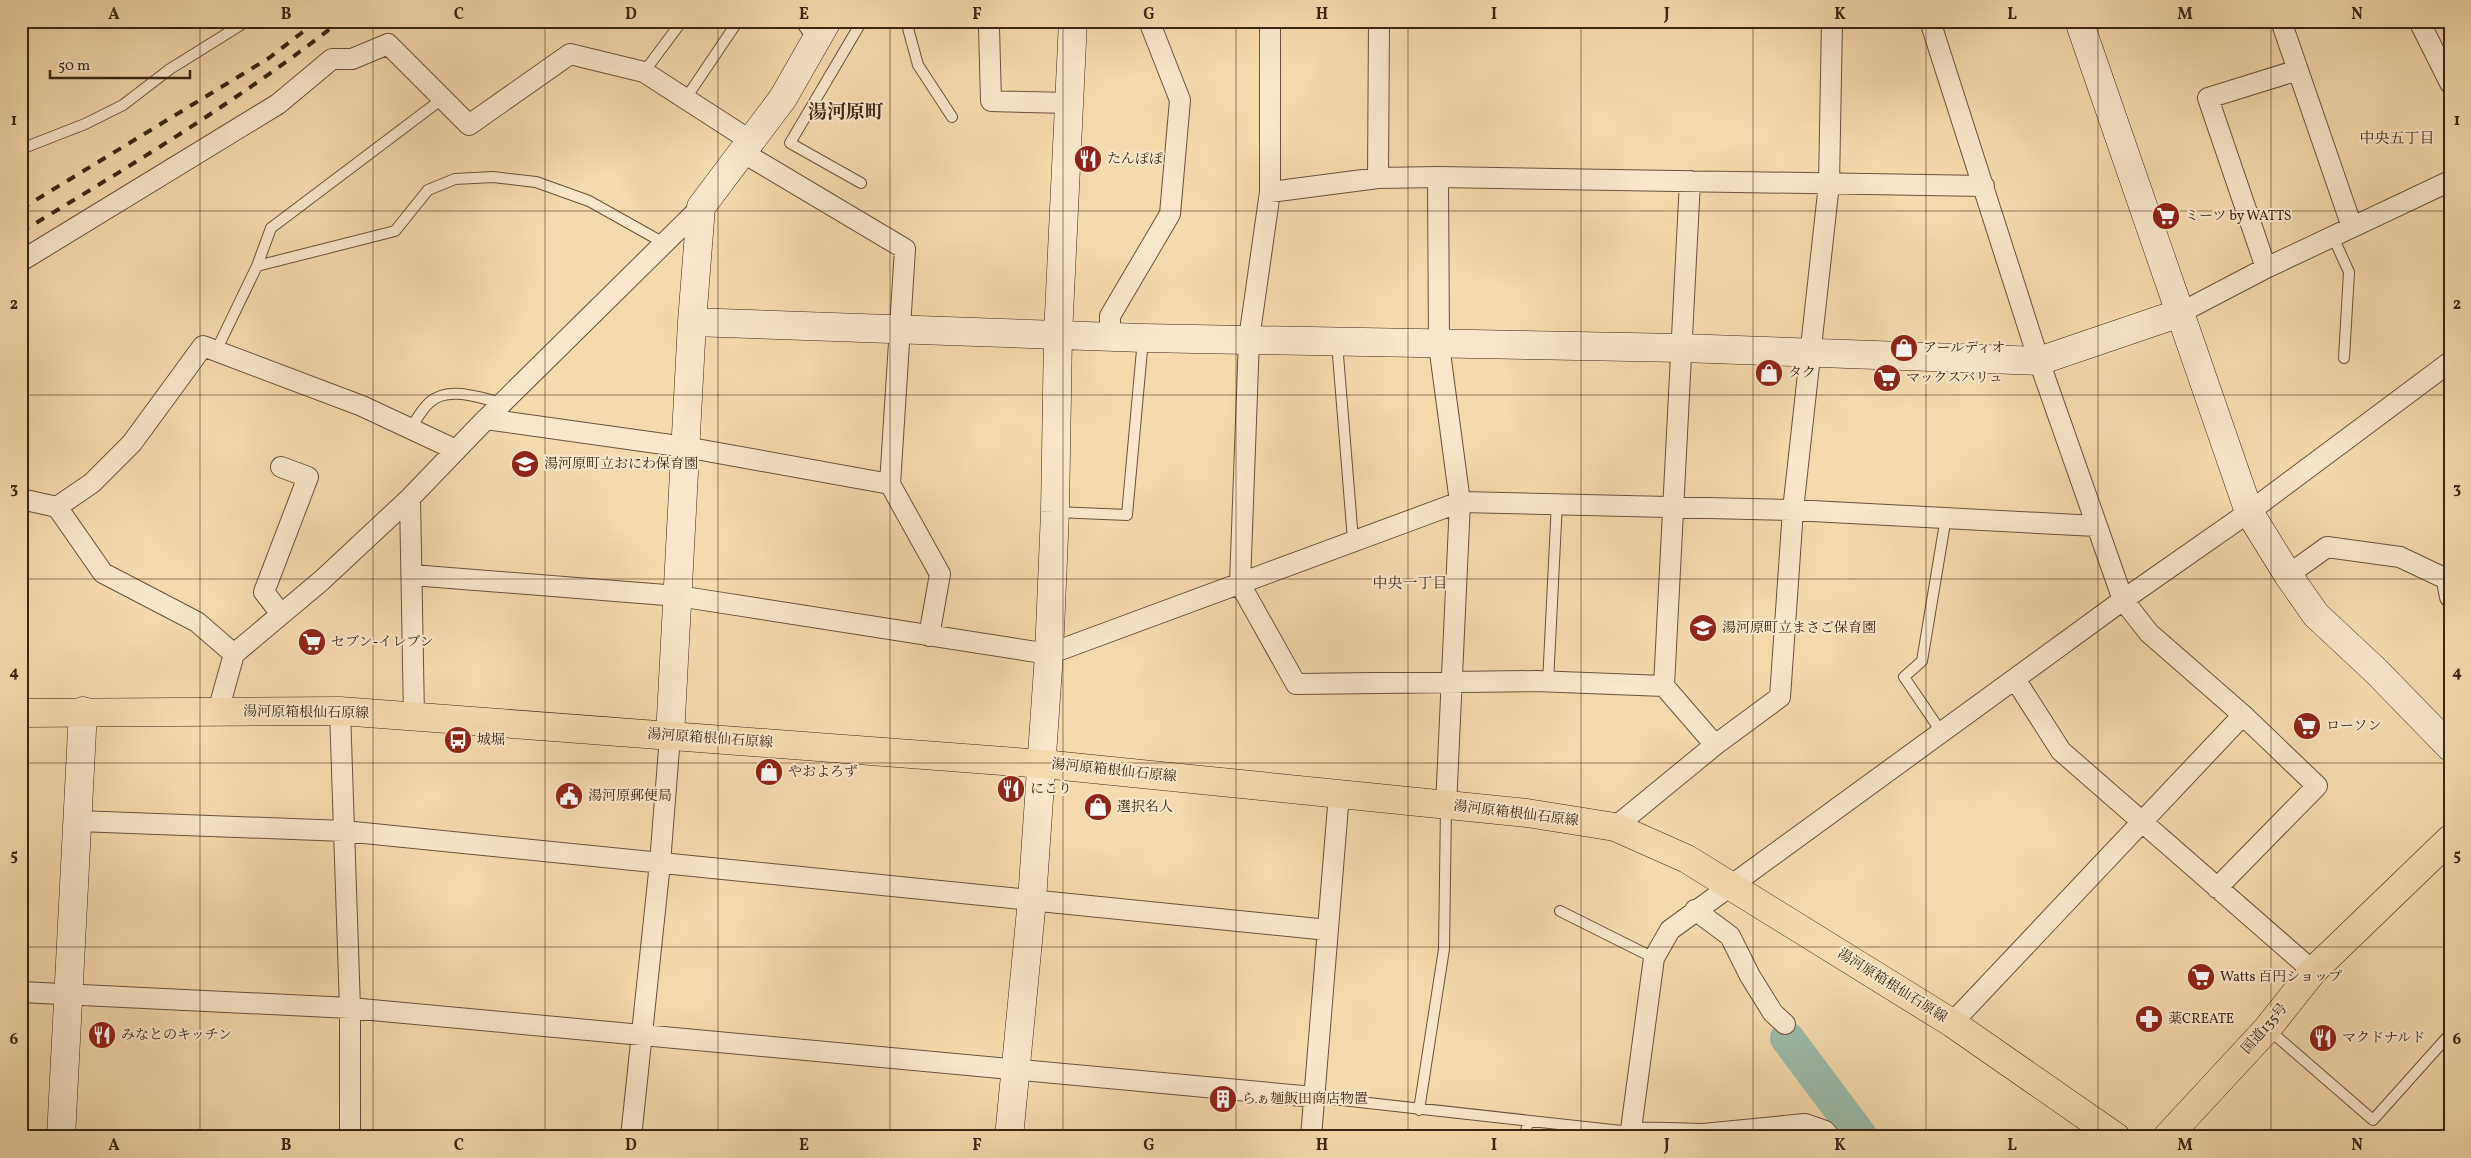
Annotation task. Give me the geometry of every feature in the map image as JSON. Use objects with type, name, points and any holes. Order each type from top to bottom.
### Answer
[{"type":"main road","name":"湯河原箱根仙石原線","points":[[21,713],[340,712],[414,717],[1043,764],[1527,813],[1615,827],[1687,859],[1952,1023],[2116,1137]]},
{"type":"main road","name":"国道135号","points":[[2167,1137],[2267,1028],[2313,971],[2450,840]]},
{"type":"street","points":[[987,21],[989,28],[991,101],[1068,102]]},
{"type":"street","points":[[1009,1137],[1043,764],[1056,512],[1058,335],[1073,21]]},
{"type":"street","points":[[1110,337],[1110,316],[1170,214],[1180,100],[1149,21]]},
{"type":"street","points":[[1270,21],[1270,192],[1249,339],[1240,584],[1296,684],[1548,683],[1664,686]]},
{"type":"street","points":[[1378,178],[1379,21]]},
{"type":"street","points":[[1615,827],[1715,745],[1780,696],[1792,510],[1812,353],[1829,184],[1832,21]]},
{"type":"street","points":[[1930,21],[2039,361],[2123,600],[2149,633],[2243,715],[2317,786],[2217,888]]},
{"type":"street","points":[[2079,21],[2249,512],[2288,575],[2316,615],[2376,671],[2450,747]]},
{"type":"street","points":[[2281,21],[2352,227]]},
{"type":"street","points":[[2419,21],[2450,83]]},
{"type":"street","points":[[218,711],[234,654],[321,581],[410,498],[502,403],[701,207],[783,98],[814,28]]},
{"type":"street","points":[[21,261],[278,104],[332,59],[352,59],[388,44],[469,125],[570,54],[644,72],[686,98],[747,146],[905,249],[890,484],[940,574],[929,636]]},
{"type":"street","points":[[2266,268],[2208,98],[2298,70]]},
{"type":"street","points":[[1270,192],[1378,178],[1438,176],[1984,186]]},
{"type":"street","points":[[1438,176],[1439,345],[1460,502],[1446,806]]},
{"type":"street","points":[[1690,181],[1664,686],[1715,745]]},
{"type":"street","points":[[692,322],[1143,338],[1249,339],[1439,345],[1682,348],[2039,361],[2180,313],[2266,268],[2450,181]]},
{"type":"street","points":[[631,1137],[660,863],[670,736],[692,322],[701,207]]},
{"type":"street","points":[[57,507],[92,483],[132,443],[203,346],[362,406],[456,450]]},
{"type":"street","points":[[1830,1137],[1825,1131],[1805,1124],[1703,1134],[1630,1134],[1654,958],[1670,930],[1695,910],[1732,887],[2123,600],[2249,512],[2450,362]]},
{"type":"street","points":[[486,419],[685,447],[890,484]]},
{"type":"street","points":[[281,467],[308,477],[264,592],[281,614]]},
{"type":"street","points":[[410,498],[414,717]]},
{"type":"street","points":[[21,499],[57,507],[103,573],[197,622],[234,654]]},
{"type":"street","points":[[412,576],[678,596],[1049,654],[1460,502],[1557,502],[1792,510],[2096,526]]},
{"type":"street","points":[[2288,575],[2328,548],[2400,557],[2440,576],[2448,576],[2450,597]]},
{"type":"street","points":[[2015,679],[2061,751],[2313,971]]},
{"type":"street","points":[[61,1137],[83,712]]},
{"type":"street","points":[[340,712],[350,1008],[350,1137]]},
{"type":"street","points":[[1952,1023],[2243,715]]},
{"type":"street","points":[[1311,1137],[1339,794]]},
{"type":"street","points":[[78,821],[344,831],[1328,930]]},
{"type":"street","points":[[1695,910],[1730,936],[1750,976],[1773,1013],[1785,1024]]},
{"type":"street","points":[[21,992],[350,1008],[1015,1071],[1314,1097]]},
{"type":"lane","points":[[21,149],[85,124],[123,105],[170,69],[247,21]]},
{"type":"lane","points":[[644,72],[682,21]]},
{"type":"lane","points":[[686,98],[738,21]]},
{"type":"lane","points":[[861,183],[790,143],[862,21]]},
{"type":"lane","points":[[906,21],[918,65],[952,117]]},
{"type":"lane","points":[[216,351],[256,266],[271,228],[442,99]]},
{"type":"lane","points":[[256,266],[395,231],[428,190],[455,179],[493,177],[536,182],[589,201],[664,243]]},
{"type":"lane","points":[[2333,237],[2350,272],[2344,358]]},
{"type":"lane","points":[[1056,512],[1127,515],[1143,338]]},
{"type":"lane","points":[[1337,342],[1353,540]]},
{"type":"lane","points":[[410,429],[429,402],[440,395],[459,394],[502,403]]},
{"type":"lane","points":[[1548,683],[1557,502]]},
{"type":"lane","points":[[1942,733],[1904,677],[1922,661],[1946,517]]},
{"type":"lane","points":[[1419,1110],[1444,948],[1446,806]]},
{"type":"lane","points":[[1560,911],[1654,958]]},
{"type":"lane","points":[[2267,1028],[2373,1120],[2450,1034]]},
{"type":"lane","points":[[1314,1097],[1630,1134]]},
{"type":"lane","points":[[1525,1137],[1528,1121]]},
{"type":"waterway","points":[[1787,1038],[1861,1137]]},
{"type":"railway","points":[[21,209],[269,58],[317,21]]},
{"type":"railway","points":[[21,232],[224,105],[340,21]]},
{"type":"place","name":"たんぽぽ","points":[[1088,159]]},
{"type":"place","name":"ミーツ by WATTS","points":[[2166,216]]},
{"type":"place","name":"アールディオ","points":[[1904,348]]},
{"type":"place","name":"タク","points":[[1769,373]]},
{"type":"place","name":"マックスバリュ","points":[[1887,378]]},
{"type":"place","name":"湯河原町立おにわ保育園","points":[[525,464]]},
{"type":"place","name":"湯河原町立まさご保育園","points":[[1703,628]]},
{"type":"place","name":"セブン-イレブン","points":[[312,642]]},
{"type":"place","name":"ローソン","points":[[2307,726]]},
{"type":"place","name":"城堀","points":[[458,740]]},
{"type":"place","name":"やおよろず","points":[[769,772]]},
{"type":"place","name":"にこり","points":[[1011,789]]},
{"type":"place","name":"湯河原郵便局","points":[[569,796]]},
{"type":"place","name":"選択名人","points":[[1098,807]]},
{"type":"place","name":"Watts 百円ショップ","points":[[2201,977]]},
{"type":"place","name":"薬CREATE","points":[[2149,1019]]},
{"type":"place","name":"みなとのキッチン","points":[[102,1035]]},
{"type":"place","name":"マクドナルド","points":[[2323,1038]]},
{"type":"place","name":"らぁ麺飯田商店物置","points":[[1223,1099]]},
{"type":"district","name":"湯河原町","points":[[846,113]]},
{"type":"district","name":"中央五丁目","points":[[2397,139]]},
{"type":"district","name":"中央一丁目","points":[[1410,584]]}]
